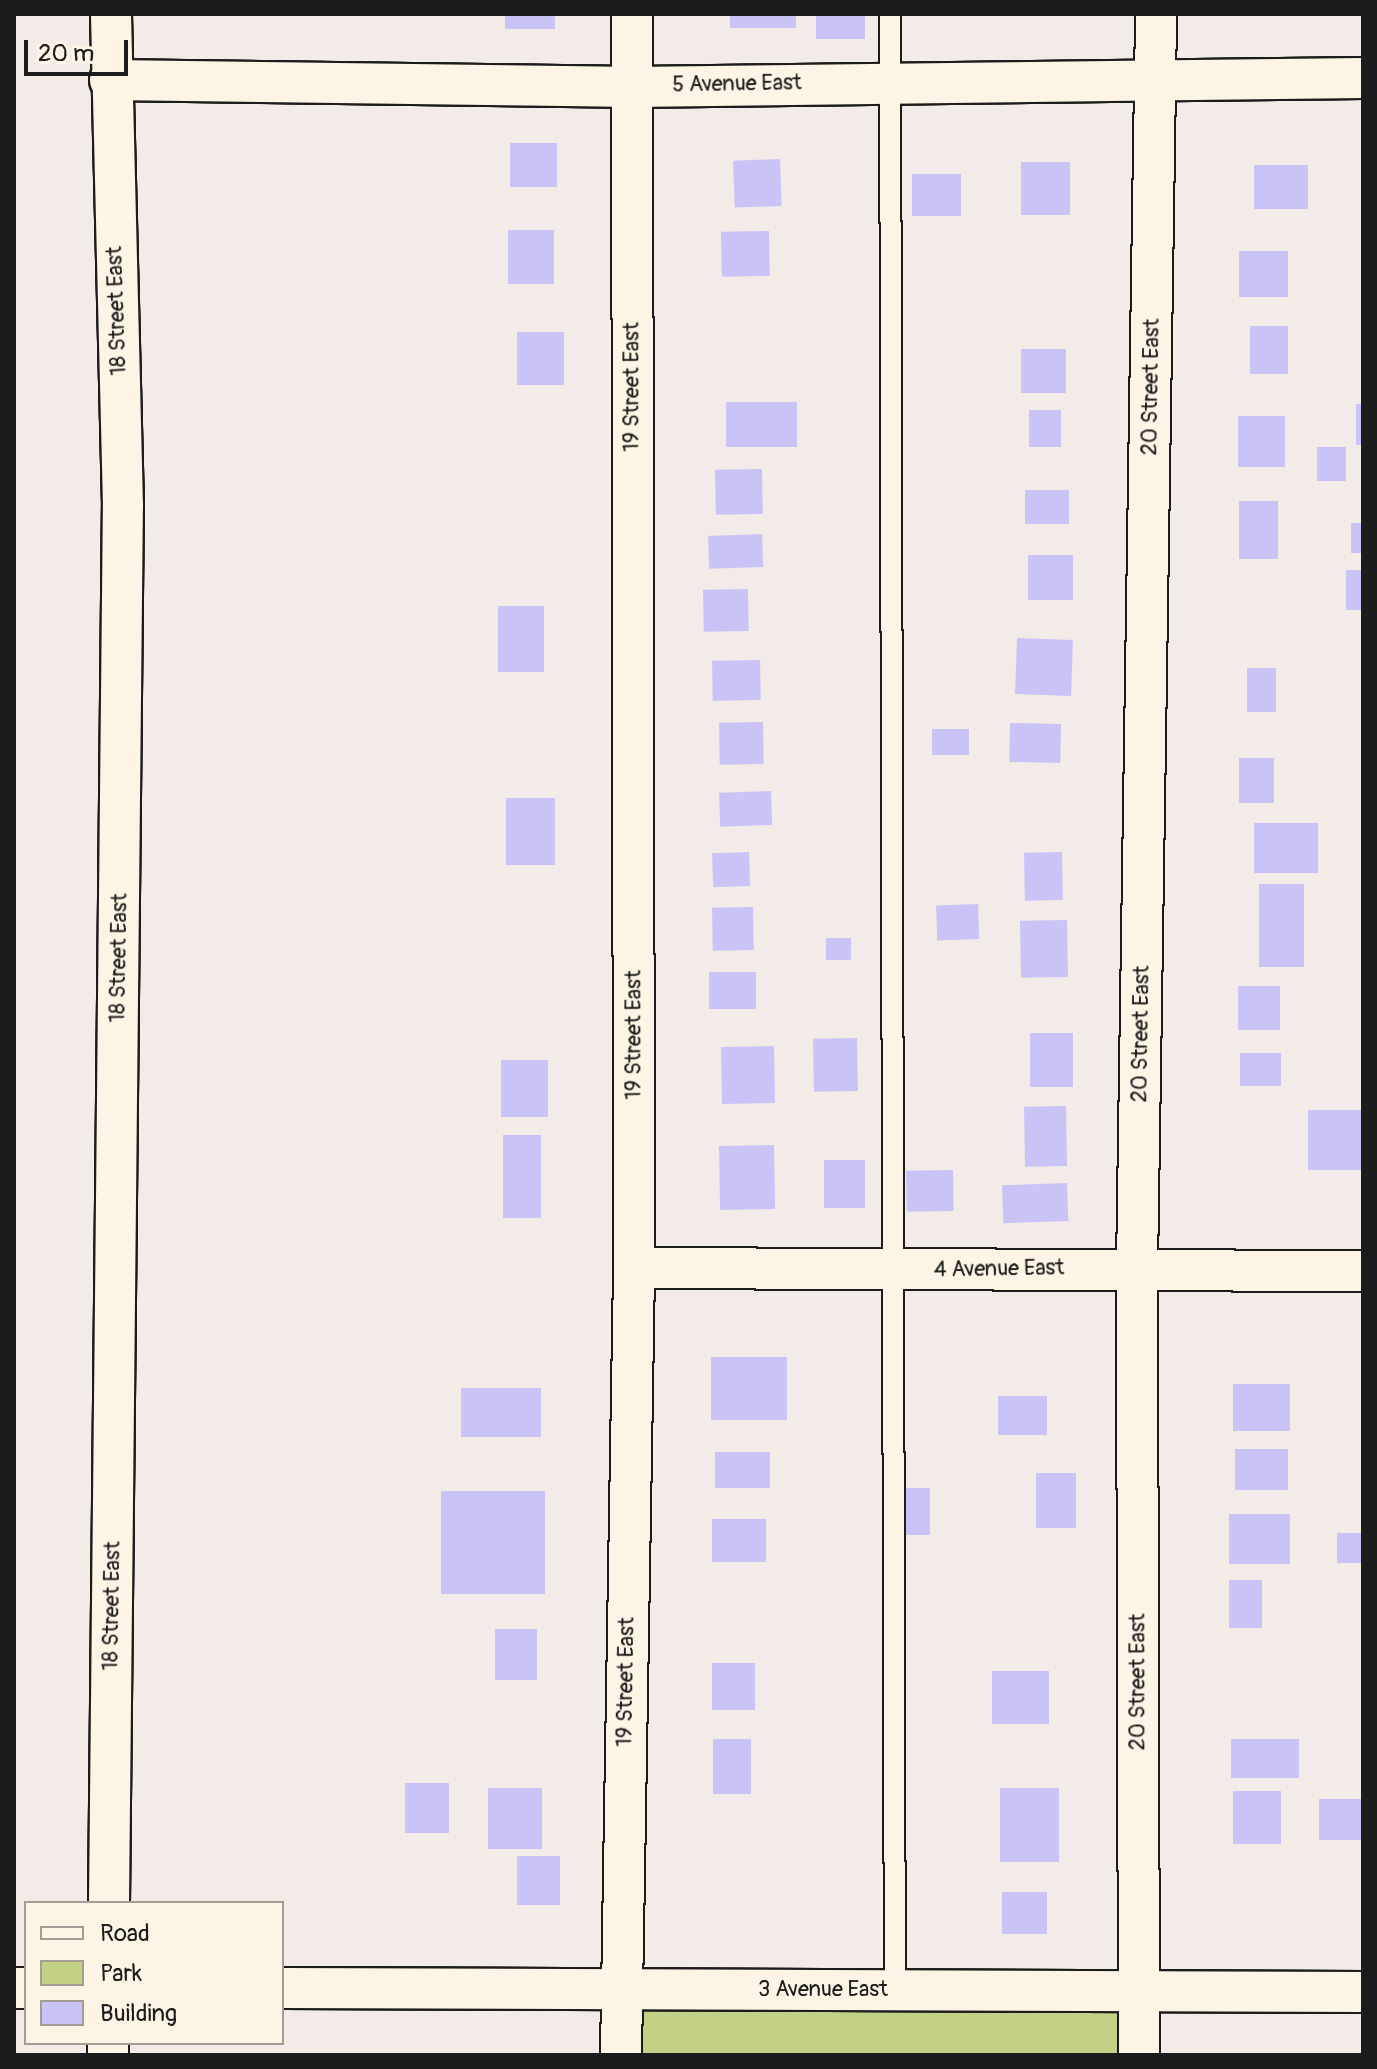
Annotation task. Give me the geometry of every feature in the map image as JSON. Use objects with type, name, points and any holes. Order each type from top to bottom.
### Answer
[{"type":"street","name":"18 Street East","points":[[109,1901],[123,506],[110,80],[111,14]]},
{"type":"street","name":"19 Street East","points":[[621,2055],[634,1268],[632,14]]},
{"type":"street","name":"20 Street East","points":[[1139,2055],[1137,1268],[1156,14]]},
{"type":"street","name":"5 Avenue East","points":[[110,80],[632,87],[889,81],[1363,78]]},
{"type":"street","name":"4 Avenue East","points":[[634,1268],[1363,1271]]},
{"type":"street","name":"3 Avenue East","points":[[284,1988],[895,1991],[1139,1988],[1363,1992]]},
{"type":"lane","points":[[890,14],[895,1991]]},
{"type":"green space","points":[[628,1994],[1140,1994],[1140,2055],[628,2055]]},
{"type":"building","points":[[505,14],[555,14],[555,29],[505,29]]},
{"type":"building","points":[[730,14],[796,14],[796,28],[730,28]]},
{"type":"building","points":[[816,14],[865,14],[865,39],[816,39]]},
{"type":"building","points":[[510,143],[557,143],[557,187],[510,187]]},
{"type":"building","points":[[780,159],[782,206],[735,208],[733,161]]},
{"type":"building","points":[[1021,162],[1070,162],[1070,215],[1021,215]]},
{"type":"building","points":[[1254,165],[1308,165],[1308,209],[1254,209]]},
{"type":"building","points":[[912,174],[961,174],[961,216],[912,216]]},
{"type":"building","points":[[508,230],[554,230],[554,284],[508,284]]},
{"type":"building","points":[[769,231],[770,276],[722,277],[721,232]]},
{"type":"building","points":[[1239,251],[1288,251],[1288,297],[1239,297]]},
{"type":"building","points":[[1250,326],[1288,326],[1288,374],[1250,374]]},
{"type":"building","points":[[517,332],[564,332],[564,385],[517,385]]},
{"type":"building","points":[[1021,349],[1066,349],[1066,393],[1021,393]]},
{"type":"building","points":[[726,402],[797,402],[797,447],[726,447]]},
{"type":"building","points":[[1356,404],[1363,404],[1363,445],[1356,445]]},
{"type":"building","points":[[1029,410],[1061,410],[1061,447],[1029,447]]},
{"type":"building","points":[[1238,416],[1285,416],[1285,467],[1238,467]]},
{"type":"building","points":[[1317,447],[1346,447],[1346,481],[1317,481]]},
{"type":"building","points":[[762,469],[763,514],[716,515],[715,470]]},
{"type":"building","points":[[1025,490],[1069,490],[1069,524],[1025,524]]},
{"type":"building","points":[[1239,501],[1278,501],[1278,559],[1239,559]]},
{"type":"building","points":[[1351,523],[1363,523],[1363,553],[1351,553]]},
{"type":"building","points":[[762,534],[763,567],[709,569],[708,536]]},
{"type":"building","points":[[1028,555],[1073,555],[1073,600],[1028,600]]},
{"type":"building","points":[[1346,570],[1363,570],[1363,610],[1346,610]]},
{"type":"building","points":[[748,589],[749,631],[704,632],[703,590]]},
{"type":"building","points":[[498,606],[544,606],[544,672],[498,672]]},
{"type":"building","points":[[1017,638],[1073,640],[1071,696],[1015,694]]},
{"type":"building","points":[[760,660],[761,700],[713,701],[712,661]]},
{"type":"building","points":[[1247,668],[1276,668],[1276,712],[1247,712]]},
{"type":"building","points":[[763,722],[764,764],[720,765],[719,723]]},
{"type":"building","points":[[1010,723],[1061,724],[1060,763],[1009,762]]},
{"type":"building","points":[[932,729],[969,729],[969,755],[932,755]]},
{"type":"building","points":[[1239,758],[1274,758],[1274,803],[1239,803]]},
{"type":"building","points":[[771,791],[772,825],[720,827],[719,793]]},
{"type":"building","points":[[506,798],[555,798],[555,865],[506,865]]},
{"type":"building","points":[[1254,823],[1318,823],[1318,873],[1254,873]]},
{"type":"building","points":[[749,852],[750,886],[713,887],[712,853]]},
{"type":"building","points":[[1062,852],[1063,900],[1025,901],[1024,853]]},
{"type":"building","points":[[1259,884],[1304,884],[1304,967],[1259,967]]},
{"type":"building","points":[[978,904],[979,939],[937,940],[936,905]]},
{"type":"building","points":[[753,907],[754,950],[713,951],[712,908]]},
{"type":"building","points":[[1067,920],[1068,977],[1021,978],[1020,921]]},
{"type":"building","points":[[826,938],[851,938],[851,960],[826,960]]},
{"type":"building","points":[[709,972],[756,972],[756,1009],[709,1009]]},
{"type":"building","points":[[1238,986],[1280,986],[1280,1030],[1238,1030]]},
{"type":"building","points":[[1030,1033],[1073,1033],[1073,1087],[1030,1087]]},
{"type":"building","points":[[857,1038],[858,1091],[814,1092],[813,1039]]},
{"type":"building","points":[[774,1046],[775,1103],[722,1104],[721,1047]]},
{"type":"building","points":[[1240,1053],[1281,1053],[1281,1086],[1240,1086]]},
{"type":"building","points":[[501,1060],[548,1060],[548,1117],[501,1117]]},
{"type":"building","points":[[1066,1106],[1067,1166],[1025,1167],[1024,1107]]},
{"type":"building","points":[[1308,1110],[1361,1110],[1361,1170],[1308,1170]]},
{"type":"building","points":[[503,1135],[541,1135],[541,1218],[503,1218]]},
{"type":"building","points":[[774,1145],[775,1209],[720,1210],[719,1146]]},
{"type":"building","points":[[824,1160],[865,1160],[865,1208],[824,1208]]},
{"type":"building","points":[[953,1170],[954,1211],[907,1212],[906,1171]]},
{"type":"building","points":[[1067,1183],[1068,1221],[1003,1223],[1002,1185]]},
{"type":"building","points":[[711,1357],[787,1357],[787,1420],[711,1420]]},
{"type":"building","points":[[1233,1384],[1290,1384],[1290,1431],[1233,1431]]},
{"type":"building","points":[[461,1388],[541,1388],[541,1437],[461,1437]]},
{"type":"building","points":[[998,1396],[1047,1396],[1047,1435],[998,1435]]},
{"type":"building","points":[[1235,1449],[1288,1449],[1288,1490],[1235,1490]]},
{"type":"building","points":[[715,1452],[770,1452],[770,1488],[715,1488]]},
{"type":"building","points":[[1036,1473],[1076,1473],[1076,1528],[1036,1528]]},
{"type":"building","points":[[905,1488],[930,1488],[930,1535],[905,1535]]},
{"type":"building","points":[[441,1491],[545,1491],[545,1594],[441,1594]]},
{"type":"building","points":[[1229,1514],[1290,1514],[1290,1564],[1229,1564]]},
{"type":"building","points":[[712,1519],[766,1519],[766,1562],[712,1562]]},
{"type":"building","points":[[1337,1533],[1363,1533],[1363,1563],[1337,1563]]},
{"type":"building","points":[[1229,1580],[1262,1580],[1262,1628],[1229,1628]]},
{"type":"building","points":[[495,1629],[537,1629],[537,1680],[495,1680]]},
{"type":"building","points":[[712,1663],[755,1663],[755,1710],[712,1710]]},
{"type":"building","points":[[992,1671],[1049,1671],[1049,1724],[992,1724]]},
{"type":"building","points":[[713,1739],[751,1739],[751,1794],[713,1794]]},
{"type":"building","points":[[1231,1739],[1299,1739],[1299,1778],[1231,1778]]},
{"type":"building","points":[[405,1783],[449,1783],[449,1833],[405,1833]]},
{"type":"building","points":[[488,1788],[542,1788],[542,1849],[488,1849]]},
{"type":"building","points":[[1000,1788],[1059,1788],[1059,1862],[1000,1862]]},
{"type":"building","points":[[1233,1791],[1281,1791],[1281,1844],[1233,1844]]},
{"type":"building","points":[[1319,1799],[1363,1799],[1363,1840],[1319,1840]]},
{"type":"building","points":[[517,1856],[560,1856],[560,1905],[517,1905]]},
{"type":"building","points":[[1002,1892],[1047,1892],[1047,1934],[1002,1934]]}]
